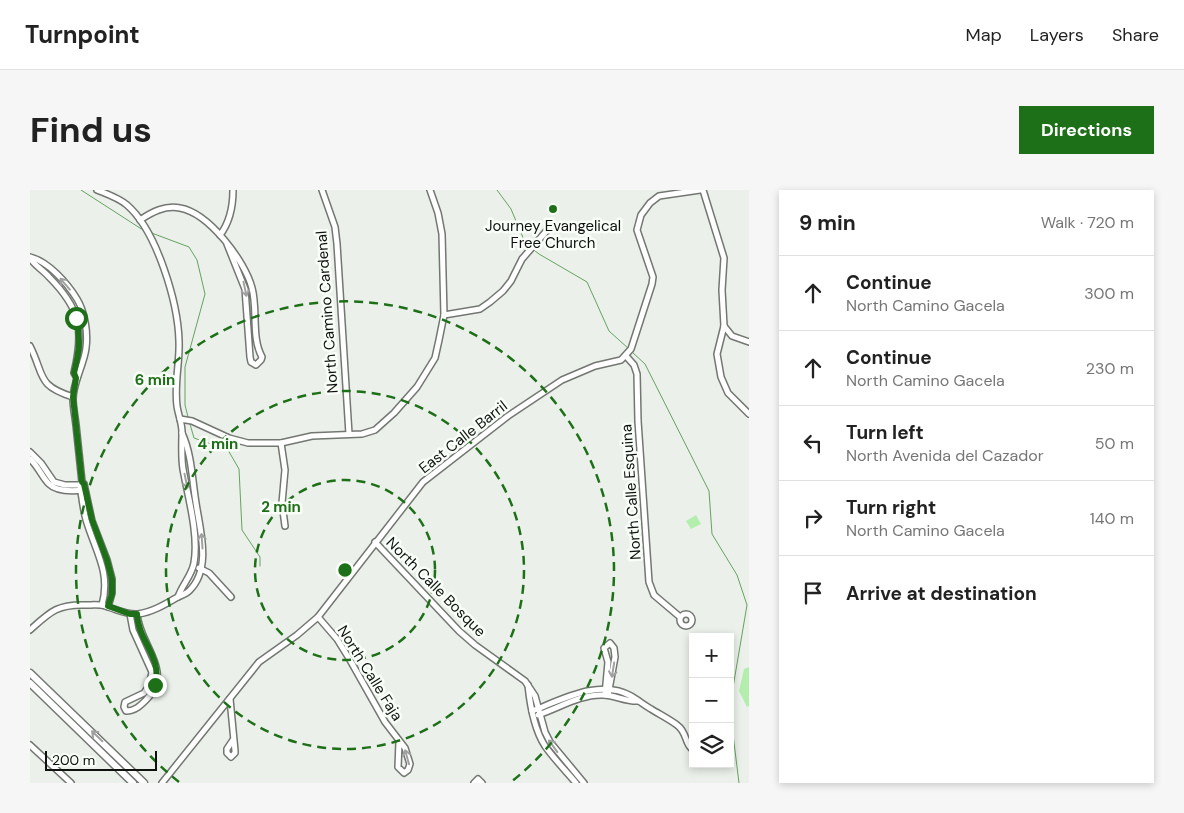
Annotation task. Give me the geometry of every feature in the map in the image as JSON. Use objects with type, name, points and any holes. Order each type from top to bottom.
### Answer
[{"type":"main road","points":[[30,673],[144,783]]},
{"type":"main road","points":[[30,683],[133,783]]},
{"type":"street","points":[[30,630],[47,614],[74,604],[105,606],[130,614],[137,614],[163,606],[189,591],[196,582],[201,569],[203,554],[201,533],[191,466],[176,404],[179,341],[173,303],[162,262],[154,243],[129,206],[121,200],[97,190]]},
{"type":"street","points":[[220,235],[227,224],[234,205],[234,190]]},
{"type":"street","name":"North Camino Cardenal","points":[[322,190],[335,227],[337,244],[349,434]]},
{"type":"street","points":[[180,419],[192,421],[229,438],[248,443],[281,443],[312,436],[362,434],[375,430],[394,413],[417,387],[435,358],[444,316],[442,234],[438,213],[430,190]]},
{"type":"street","points":[[626,356],[631,349],[653,277],[637,230],[641,214],[659,196],[701,190],[724,258],[722,290],[724,326],[717,354],[721,377],[728,393],[749,414]]},
{"type":"street","points":[[140,220],[163,208],[179,208],[193,212],[220,235],[237,255],[252,287],[257,341],[262,357],[256,364],[251,362],[250,357],[246,289],[227,244]]},
{"type":"street","points":[[444,316],[480,309],[490,302],[503,291],[511,281],[522,259],[550,227]]},
{"type":"street","points":[[76,378],[81,372],[86,347],[86,333],[78,300],[53,270],[39,260],[30,258],[58,286],[72,304],[80,334],[80,347],[74,373],[76,378],[73,397],[82,486],[99,545],[112,579],[112,594],[105,606]]},
{"type":"street","points":[[724,326],[732,336],[749,342]]},
{"type":"street","points":[[30,346],[46,384],[54,390],[73,397]]},
{"type":"street","name":"East Calle Barril","points":[[162,783],[259,662],[297,635],[318,617],[423,482],[508,416],[562,380],[595,366],[621,360],[626,356]]},
{"type":"street","name":"North Calle Esquina","points":[[626,356],[634,365],[637,374],[638,421],[649,582],[654,595],[680,617]]},
{"type":"street","points":[[178,597],[194,566],[196,551],[195,534],[183,468],[182,432]]},
{"type":"street","points":[[281,443],[285,470],[282,503],[284,526]]},
{"type":"street","points":[[30,452],[42,463],[54,482],[65,486],[82,486]]},
{"type":"street","points":[[30,459],[50,485],[64,490],[82,486]]},
{"type":"street","name":"North Calle Bosque","points":[[375,542],[459,631],[484,652],[520,676],[528,685],[535,696],[545,732],[550,742],[584,783]]},
{"type":"street","points":[[194,566],[208,573],[232,598]]},
{"type":"street","points":[[130,614],[133,630],[152,672],[149,686],[144,693],[125,702],[124,707],[126,710],[131,711],[149,697],[157,678],[158,668],[141,633],[137,614]]},
{"type":"street","name":"North Calle Faja","points":[[318,617],[346,653],[385,722],[405,748],[410,764],[408,770],[404,772],[398,767],[399,742]]},
{"type":"street","points":[[610,643],[614,648],[615,657],[607,692],[608,662],[604,648],[610,643]]},
{"type":"street","points":[[528,685],[532,714],[544,745],[576,783]]},
{"type":"street","points":[[532,714],[607,692],[630,702],[638,701],[677,724],[689,736]]},
{"type":"street","points":[[230,699],[234,740]]},
{"type":"street","points":[[30,745],[71,783]]},
{"type":"street","points":[[474,783],[478,779],[482,783]]},
{"type":"green space","points":[[696,515],[701,524],[691,529],[686,521]]},
{"type":"green space","points":[[749,667],[749,706],[747,707],[739,691],[744,669]]},
{"type":"waterway","points":[[81,190],[143,230]]},
{"type":"waterway","points":[[497,190],[511,209],[524,240],[531,247]]},
{"type":"waterway","points":[[149,232],[189,247],[197,260],[205,294],[185,367],[185,405],[188,417]]},
{"type":"waterway","points":[[534,250],[587,282],[609,331],[629,349]]},
{"type":"waterway","points":[[632,352],[645,364],[709,491],[712,534],[737,575],[747,605],[734,681]]},
{"type":"waterway","points":[[190,424],[194,438],[228,450],[239,469],[242,530],[260,557],[260,566]]},
{"type":"waterway","points":[[732,723],[739,783]]},
{"type":"place","name":"Journey Evangelical Free Church","points":[[553,209]]},
{"type":"route","points":[[76,318],[80,334],[80,347],[74,373],[76,378],[73,397],[82,482],[92,520],[112,579],[112,594],[108,606],[130,614],[137,614],[141,633],[158,668],[155,685]]}]
